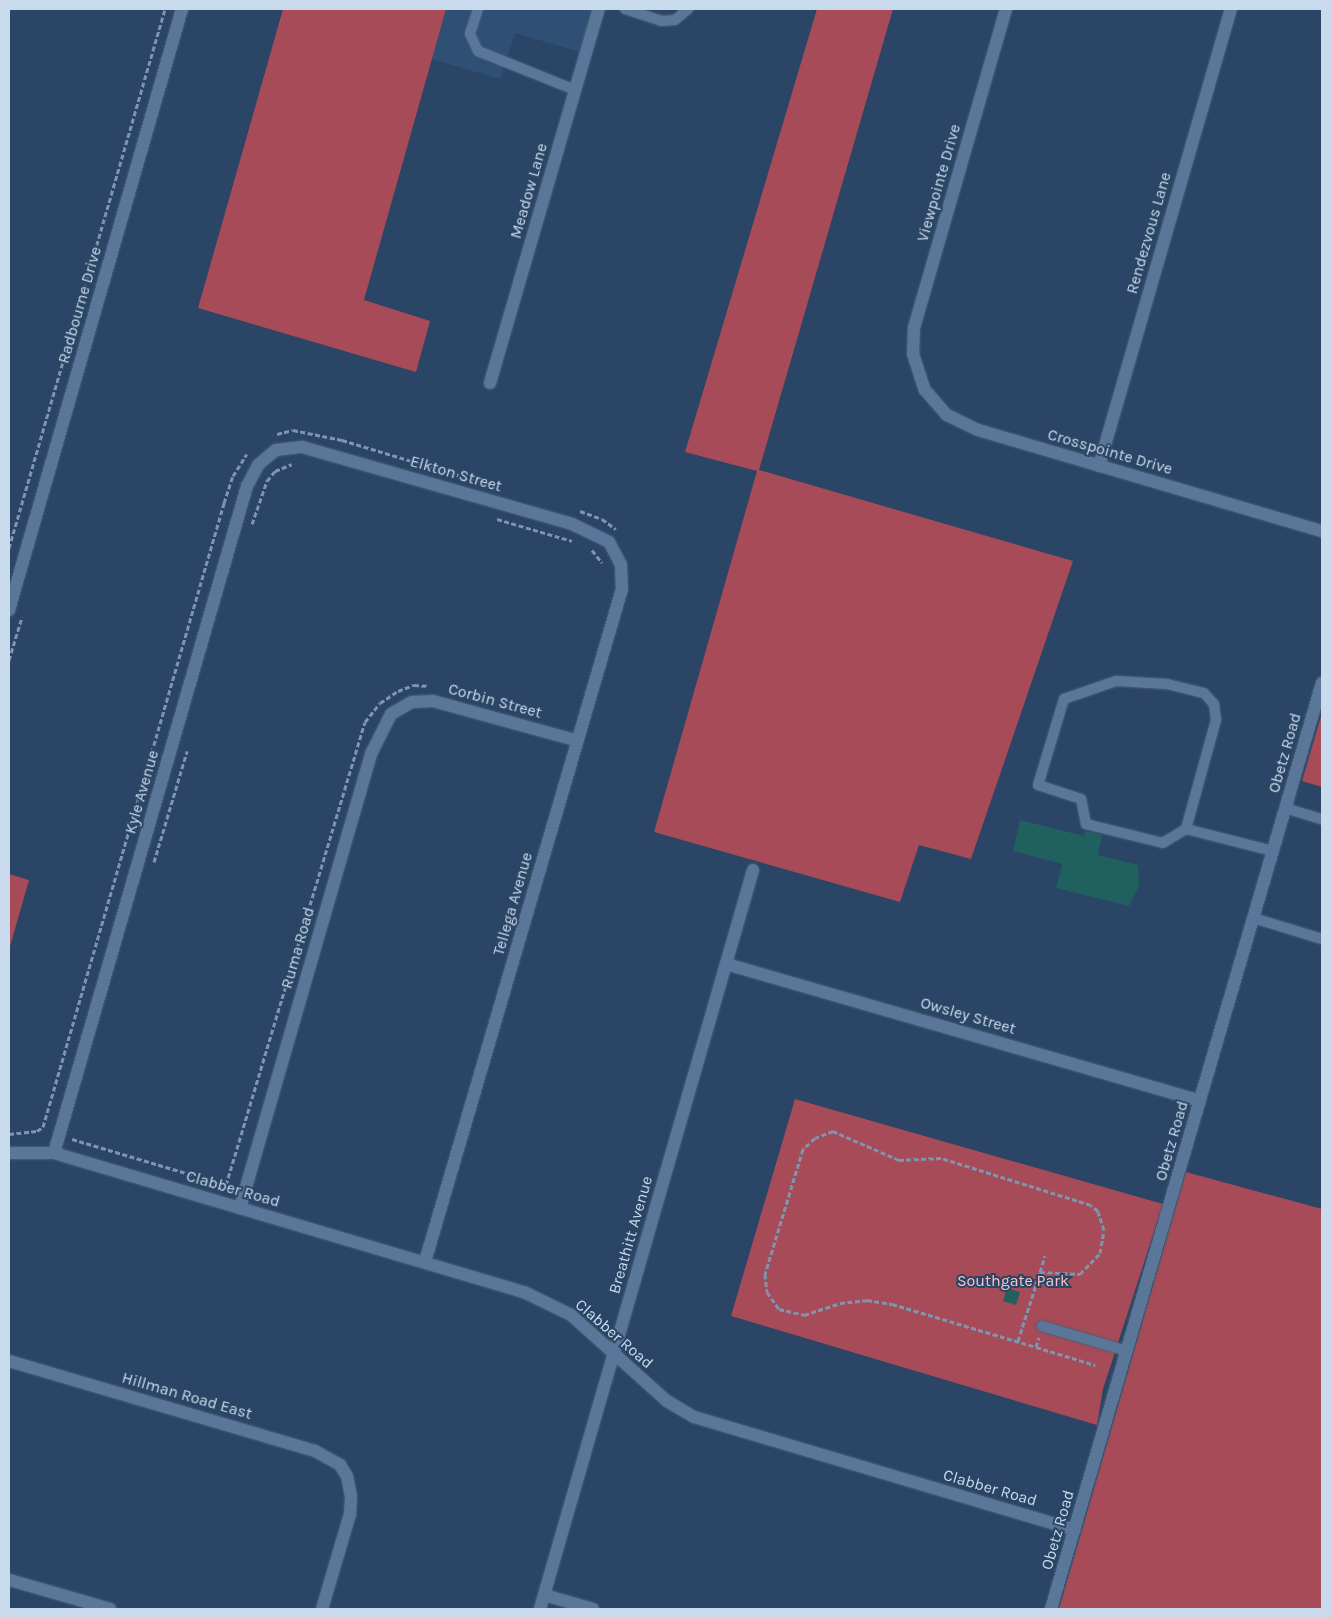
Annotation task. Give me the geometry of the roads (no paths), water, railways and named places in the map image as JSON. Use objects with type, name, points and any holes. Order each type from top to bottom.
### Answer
[{"type":"street","name":"Radbourne Drive","points":[[9,610],[182,9]]},
{"type":"street","name":"Meadow Lane","points":[[490,383],[599,9]]},
{"type":"street","name":"Viewpointe Drive","points":[[916,368],[914,327],[1006,9]]},
{"type":"street","name":"Rendezvous Lane","points":[[1099,466],[1232,9]]},
{"type":"street","name":"Crosspointe Drive","points":[[916,368],[934,402],[966,426],[1322,531]]},
{"type":"street","name":"Elkton Street","points":[[276,450],[294,446],[312,449],[572,524],[598,534],[617,554]]},
{"type":"street","name":"Kyle Avenue","points":[[54,1153],[247,486],[258,465],[276,450]]},
{"type":"street","name":"Tellega Avenue","points":[[425,1262],[622,589],[617,554]]},
{"type":"street","name":"Obetz Road","points":[[1051,1609],[1322,683]]},
{"type":"street","name":"Corbin Street","points":[[402,706],[423,701],[444,703],[578,741]]},
{"type":"street","name":"Ruma Road","points":[[240,1208],[372,752],[383,726],[402,706]]},
{"type":"street","name":"Breathitt Avenue","points":[[540,1609],[753,870]]},
{"type":"street","name":"Owsley Street","points":[[726,964],[1200,1102]]},
{"type":"street","name":"Clabber Road","points":[[9,1153],[54,1153],[425,1262],[547,1302],[571,1315],[667,1401],[694,1417],[1075,1530]]},
{"type":"street","name":"Hillman Road East","points":[[9,1361],[315,1451],[340,1465],[346,1476],[350,1514],[322,1609]]},
{"type":"street","points":[[9,1580],[110,1609]]},
{"type":"street","points":[[544,1595],[593,1609]]},
{"type":"lane","points":[[478,9],[470,34],[478,52],[575,90]]},
{"type":"lane","points":[[624,9],[661,21],[675,20],[688,9]]},
{"type":"lane","points":[[1186,829],[1216,720],[1214,704],[1204,693],[1167,684],[1116,681],[1064,699],[1038,785],[1081,799],[1086,824],[1163,843],[1186,829],[1273,851]]},
{"type":"lane","points":[[1285,808],[1322,819]]},
{"type":"lane","points":[[1253,918],[1322,939]]},
{"type":"lane","points":[[1042,1326],[1127,1351]]},
{"type":"park label","name":"Southgate Park","points":[[1013,1281]]}]
